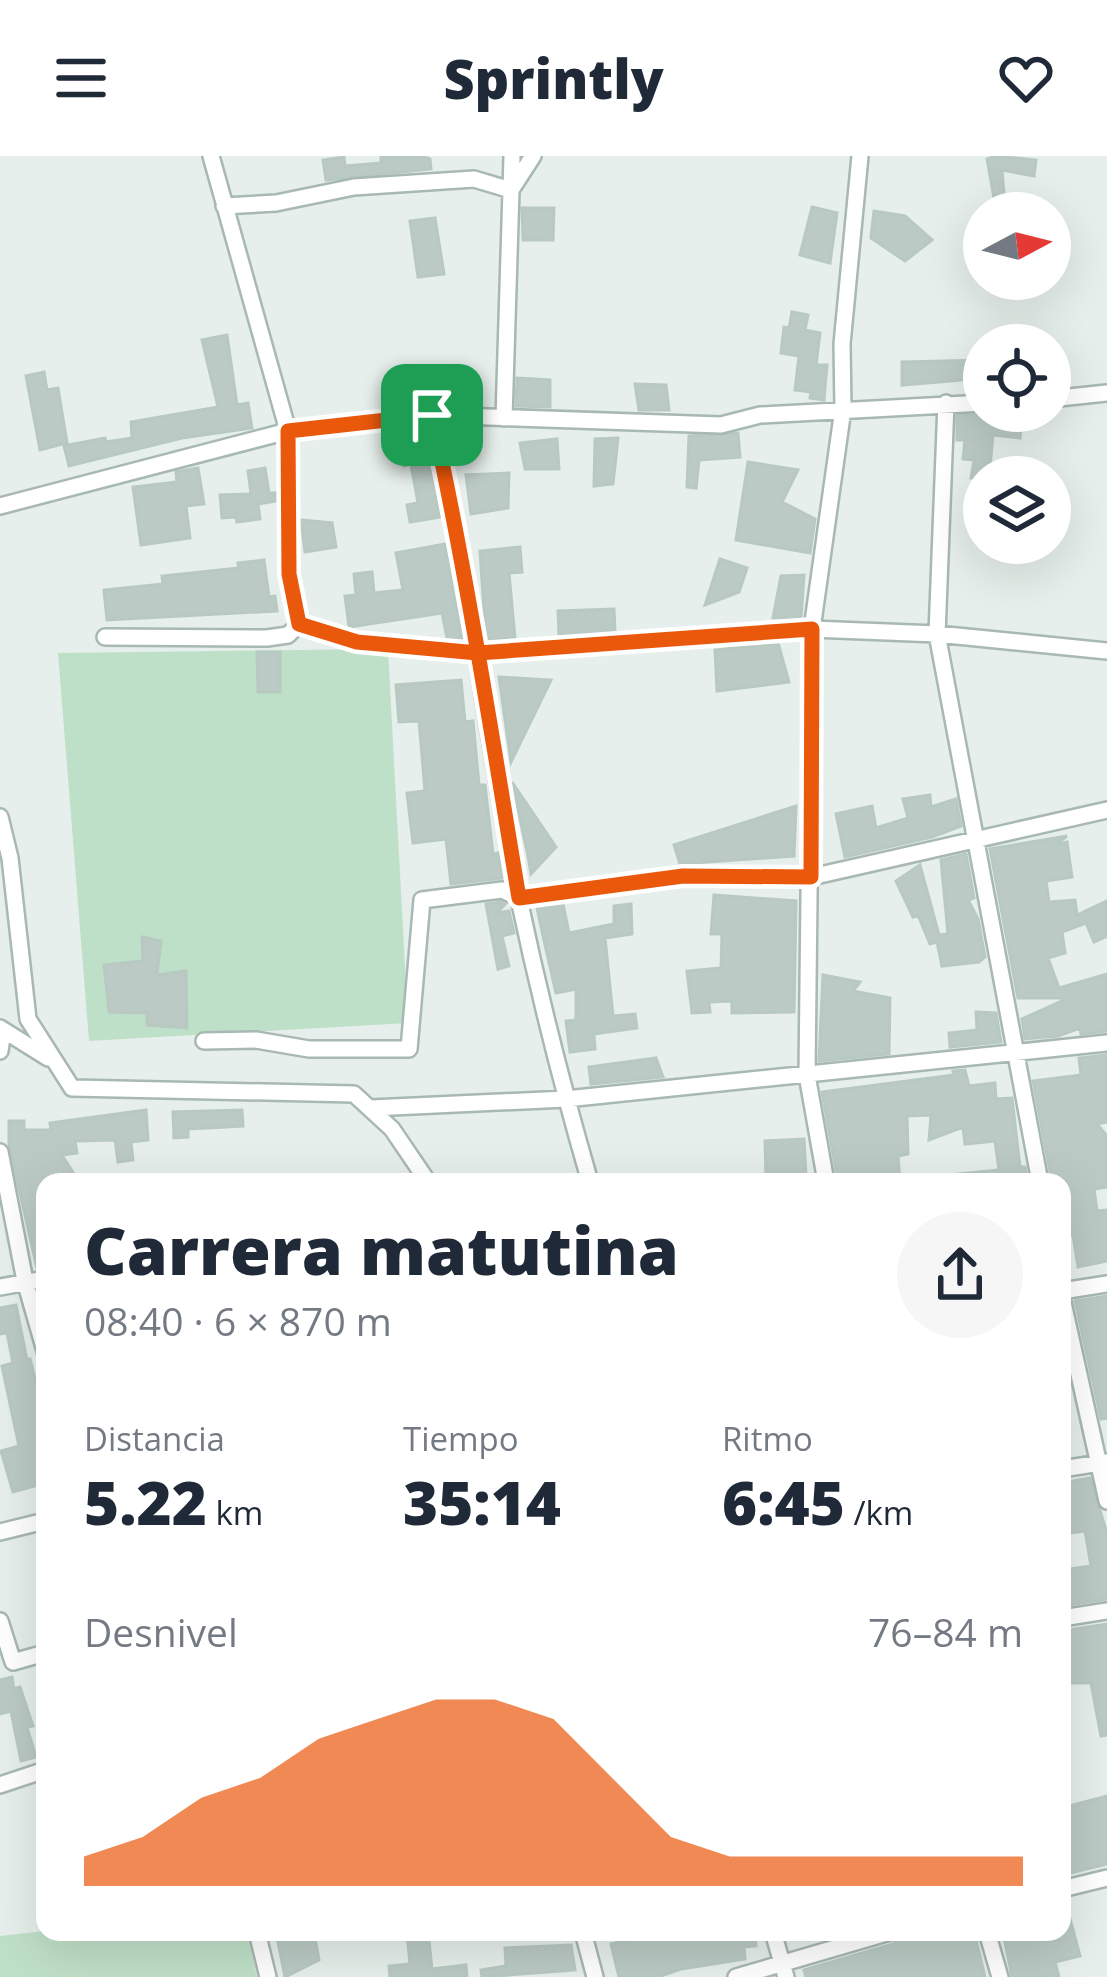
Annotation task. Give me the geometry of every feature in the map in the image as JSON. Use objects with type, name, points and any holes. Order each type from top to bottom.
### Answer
[{"type":"street","points":[[211,156],[288,431],[289,574],[299,624]]},
{"type":"street","points":[[504,418],[512,156]]},
{"type":"street","points":[[511,190],[533,156]]},
{"type":"street","points":[[824,1173],[807,1075],[812,629],[843,409],[842,344],[860,156]]},
{"type":"street","points":[[224,206],[354,187],[474,179],[511,190]]},
{"type":"street","points":[[1071,397],[1107,393]]},
{"type":"street","points":[[946,403],[937,634],[1038,1173]]},
{"type":"street","points":[[0,506],[288,431],[432,415],[721,425],[760,415],[963,403]]},
{"type":"street","points":[[432,415],[519,898],[587,1173]]},
{"type":"street","points":[[299,624],[357,642],[478,653],[812,629],[937,634],[1107,651]]},
{"type":"street","points":[[105,638],[267,638],[288,635],[299,624]]},
{"type":"street","points":[[204,1041],[409,1048],[422,899],[502,890],[519,898],[683,876],[811,877],[1107,810]]},
{"type":"street","points":[[0,817],[10,858],[28,1019],[72,1088],[354,1094],[392,1129],[422,1173]]},
{"type":"street","points":[[0,1051],[2,1029],[56,1063]]},
{"type":"street","points":[[371,1108],[566,1100],[1107,1043]]},
{"type":"street","points":[[0,1152],[36,1320]]},
{"type":"street","points":[[0,1287],[36,1280]]},
{"type":"street","points":[[1071,1293],[1107,1284]]},
{"type":"street","points":[[1071,1331],[1104,1463],[1107,1501]]},
{"type":"street","points":[[1071,1468],[1104,1463]]},
{"type":"street","points":[[0,1532],[36,1523]]},
{"type":"street","points":[[1071,1617],[1107,1611]]},
{"type":"street","points":[[0,1622],[14,1662],[36,1656]]},
{"type":"street","points":[[0,1785],[36,1773]]},
{"type":"street","points":[[1071,1887],[1107,1878]]},
{"type":"street","points":[[259,1941],[268,1977]]},
{"type":"street","points":[[585,1941],[595,1977]]},
{"type":"street","points":[[736,1977],[784,1969],[864,1941]]},
{"type":"street","points":[[990,1941],[1000,1977]]},
{"type":"green space","points":[[388,649],[408,1023],[89,1041],[58,653]]},
{"type":"green space","points":[[36,1932],[36,1941],[249,1941],[257,1977],[0,1977],[0,1936]]},
{"type":"building","points":[[381,156],[425,157],[431,169],[326,180],[323,160],[344,157],[345,166],[381,163]]},
{"type":"building","points":[[987,159],[1036,160],[1034,176],[1002,170],[1004,192],[993,192]]},
{"type":"building","points":[[812,207],[837,213],[830,263],[800,255]]},
{"type":"building","points":[[522,208],[554,208],[553,240],[523,240]]},
{"type":"building","points":[[874,211],[905,216],[932,240],[905,261],[871,238]]},
{"type":"building","points":[[435,218],[444,274],[418,277],[410,221]]},
{"type":"building","points":[[792,312],[808,315],[805,330],[820,333],[816,365],[827,365],[824,400],[795,390],[799,356],[781,353],[784,327],[789,328]]},
{"type":"building","points":[[227,335],[237,405],[248,403],[252,428],[182,438],[69,466],[64,446],[132,438],[131,422],[218,407],[202,340]]},
{"type":"building","points":[[963,361],[963,380],[902,385],[902,362]]},
{"type":"building","points":[[44,372],[47,390],[58,388],[67,443],[40,450],[26,376]]},
{"type":"building","points":[[517,378],[550,380],[550,407],[516,406]]},
{"type":"building","points":[[635,384],[666,385],[669,410],[639,410]]},
{"type":"building","points":[[957,416],[963,416],[963,432],[1021,432],[1020,438],[993,435],[991,456],[963,456],[965,440],[957,440]]},
{"type":"building","points":[[738,433],[740,457],[699,460],[696,488],[687,487],[689,436]]},
{"type":"building","points":[[618,438],[613,484],[594,486],[595,439]]},
{"type":"building","points":[[557,439],[559,469],[525,469],[520,443]]},
{"type":"building","points":[[426,443],[440,517],[410,522],[407,505],[418,503],[411,464],[404,466],[400,449]]},
{"type":"building","points":[[748,462],[798,470],[782,502],[815,519],[810,553],[736,540]]},
{"type":"building","points":[[198,468],[204,504],[186,506],[190,538],[141,545],[133,487],[177,482],[176,472]]},
{"type":"building","points":[[265,468],[269,493],[276,493],[276,501],[258,504],[260,519],[237,522],[236,517],[222,518],[220,495],[251,494],[248,471]]},
{"type":"building","points":[[509,473],[508,508],[471,514],[466,475]]},
{"type":"building","points":[[301,520],[332,523],[336,547],[305,552]]},
{"type":"building","points":[[445,544],[462,639],[447,638],[442,613],[349,627],[345,596],[356,595],[354,574],[372,572],[374,593],[403,590],[396,553]]},
{"type":"building","points":[[520,547],[522,572],[509,573],[515,638],[486,639],[480,551]]},
{"type":"building","points":[[720,559],[747,568],[739,592],[705,605]]},
{"type":"building","points":[[264,560],[269,597],[275,596],[277,611],[107,620],[104,590],[163,584],[162,576],[239,568],[238,563]]},
{"type":"building","points":[[804,575],[801,618],[773,618],[781,576]]},
{"type":"building","points":[[614,609],[615,631],[559,635],[558,611]]},
{"type":"building","points":[[778,643],[789,682],[717,691],[715,650]]},
{"type":"building","points":[[257,652],[280,652],[280,692],[258,692]]},
{"type":"building","points":[[499,677],[551,680],[511,762]]},
{"type":"building","points":[[461,680],[465,722],[473,721],[479,785],[485,785],[493,854],[498,853],[503,878],[451,884],[446,839],[413,843],[407,793],[425,791],[419,721],[399,722],[396,685]]},
{"type":"building","points":[[512,782],[556,847],[531,874],[528,856]]},
{"type":"building","points":[[930,795],[931,807],[956,799],[961,826],[845,857],[836,814],[872,806],[876,828],[908,818],[903,799]]},
{"type":"building","points":[[796,806],[794,856],[680,864],[674,845]]},
{"type":"building","points":[[1067,836],[1054,846],[1067,842],[1072,877],[1046,881],[1049,902],[1075,900],[1077,915],[1107,901],[1107,936],[1094,942],[1086,923],[1062,932],[1065,953],[1048,958],[1059,988],[1107,974],[1107,1031],[1081,1034],[1080,1028],[1025,1039],[1022,1019],[1068,998],[1018,998],[990,849]]},
{"type":"building","points":[[966,854],[974,898],[968,900],[978,919],[985,957],[979,962],[942,966],[937,942],[930,944],[896,881],[920,865],[939,935],[948,934],[941,860]]},
{"type":"building","points":[[714,895],[796,901],[794,1012],[732,1013],[732,1001],[709,1002],[710,1012],[692,1013],[687,971],[721,968],[722,934],[711,934]]},
{"type":"building","points":[[486,904],[505,904],[497,913],[509,911],[514,933],[502,936],[509,966],[498,969]]},
{"type":"building","points":[[563,904],[569,933],[614,924],[614,906],[631,904],[632,934],[605,938],[613,1016],[635,1014],[637,1028],[594,1034],[595,1049],[570,1052],[566,1021],[576,1020],[576,989],[556,993],[545,945],[537,908]]},
{"type":"building","points":[[142,937],[161,941],[157,975],[186,971],[187,1028],[147,1025],[147,1013],[109,1012],[104,965],[143,961]]},
{"type":"building","points":[[823,975],[860,982],[853,991],[890,998],[889,1054],[819,1061]]},
{"type":"building","points":[[976,1012],[996,1013],[1001,1042],[950,1047],[949,1033],[977,1030]]},
{"type":"building","points":[[1107,1055],[1107,1122],[1097,1124],[1107,1136],[1107,1187],[1094,1189],[1097,1211],[1107,1210],[1107,1261],[1078,1267],[1071,1235],[1071,1173],[1050,1173],[1033,1081],[1081,1075],[1079,1058]]},
{"type":"building","points":[[656,1058],[663,1077],[591,1084],[589,1067]]},
{"type":"building","points":[[965,1070],[969,1086],[995,1083],[996,1099],[1012,1098],[1020,1167],[1026,1173],[968,1173],[999,1170],[995,1141],[965,1144],[963,1127],[929,1140],[931,1115],[907,1116],[908,1154],[898,1156],[899,1173],[836,1173],[822,1092],[954,1075],[953,1071]]},
{"type":"building","points":[[146,1110],[148,1140],[131,1142],[133,1160],[118,1162],[115,1140],[75,1141],[77,1153],[62,1155],[73,1173],[36,1173],[36,1264],[9,1144],[9,1121],[24,1121],[24,1130],[51,1130],[50,1123]]},
{"type":"building","points":[[242,1110],[243,1126],[188,1129],[188,1137],[174,1138],[173,1112]]},
{"type":"building","points":[[804,1139],[806,1173],[766,1173],[765,1141]]},
{"type":"building","points":[[1107,1296],[1107,1418],[1101,1419],[1075,1301]]},
{"type":"building","points":[[16,1305],[36,1383],[36,1486],[13,1492],[1,1451],[19,1446],[2,1366],[13,1363],[7,1333],[0,1334],[0,1308]]},
{"type":"building","points":[[1090,1478],[1107,1533],[1107,1599],[1071,1605],[1071,1569],[1091,1566],[1085,1531],[1071,1533],[1071,1481]]},
{"type":"building","points":[[1107,1624],[1107,1735],[1101,1736],[1091,1683],[1071,1683],[1071,1630]]},
{"type":"building","points":[[12,1677],[33,1726],[27,1727],[36,1757],[21,1761],[11,1711],[0,1714],[0,1680]]},
{"type":"building","points":[[1107,1796],[1107,1864],[1071,1873],[1071,1806]]},
{"type":"building","points":[[1071,1923],[1080,1956],[1055,1962],[1059,1977],[1012,1977],[1005,1941],[1071,1941]]},
{"type":"building","points":[[278,1941],[316,1941],[319,1960],[285,1977]]},
{"type":"building","points":[[408,1941],[429,1941],[432,1969],[466,1965],[467,1977],[390,1977],[389,1966],[410,1964]]},
{"type":"building","points":[[756,1941],[756,1946],[744,1947],[745,1959],[658,1977],[619,1977],[611,1944]]},
{"type":"building","points":[[976,1941],[985,1977],[806,1977],[804,1970],[893,1944]]},
{"type":"building","points":[[571,1945],[575,1970],[482,1977],[481,1970],[506,1966],[505,1948]]},
{"type":"route","points":[[432,415],[288,431],[289,574],[299,624],[357,642],[478,653],[812,629],[811,877],[683,876],[519,898],[499,776],[478,653],[458,533],[432,415]]}]
